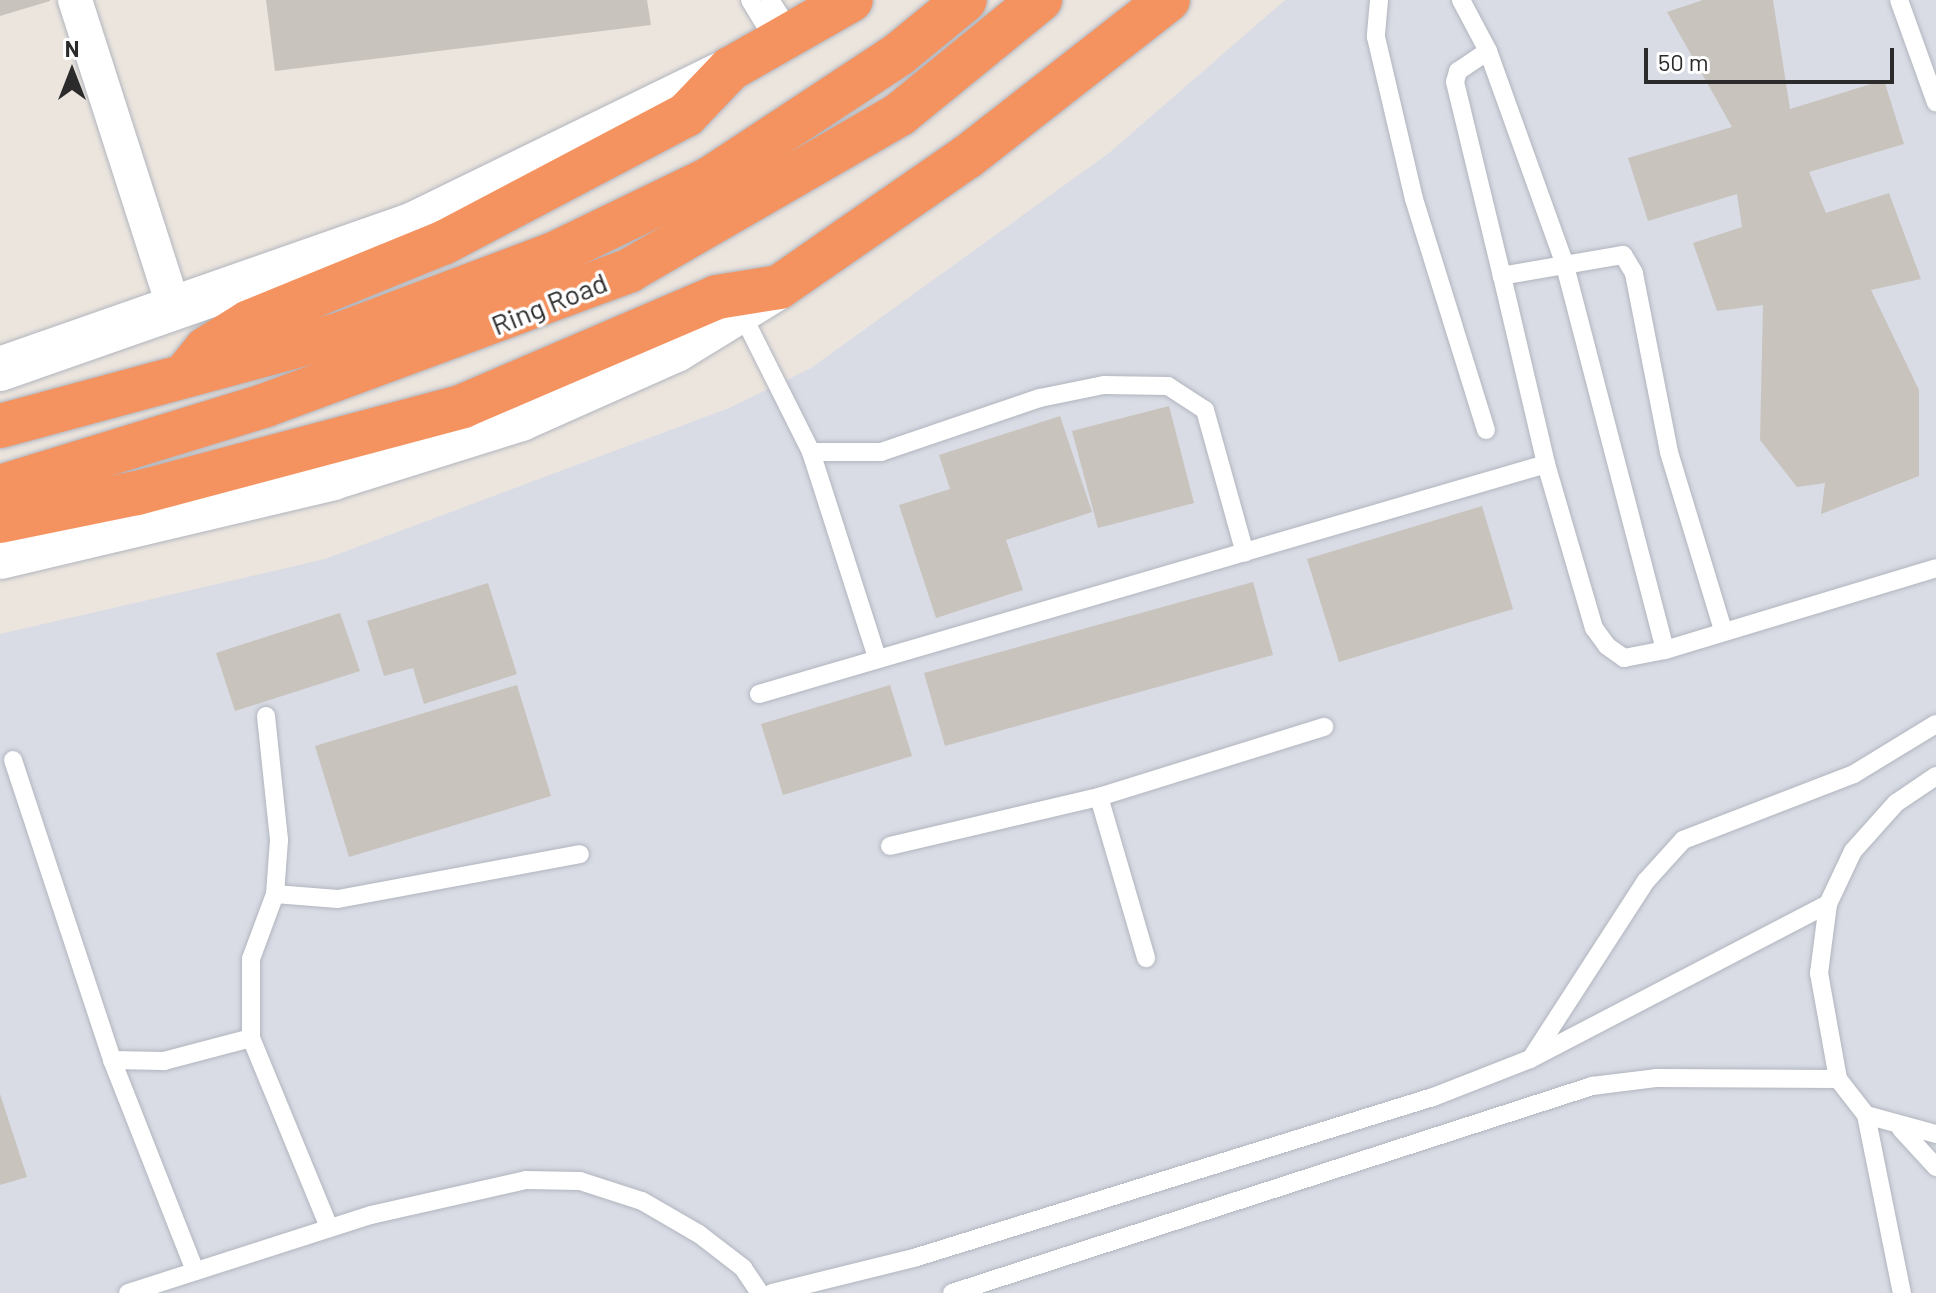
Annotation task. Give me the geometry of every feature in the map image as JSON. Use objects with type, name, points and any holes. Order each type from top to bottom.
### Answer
[{"type":"highway","points":[[182,378],[206,349],[249,322],[443,243],[686,115],[730,69],[779,26],[851,0]]},
{"type":"highway","name":"Ring Road","points":[[0,426],[182,378],[426,306],[711,178],[899,54],[965,0]]},
{"type":"highway","name":"Ring Road","points":[[0,487],[520,317],[717,224],[900,114],[1040,0]]},
{"type":"highway","points":[[0,521],[137,493],[463,406],[717,297],[779,287],[967,157],[1168,0]]},
{"type":"street","points":[[75,0],[175,311]]},
{"type":"street","points":[[0,369],[175,311],[416,223],[730,69]]},
{"type":"street","points":[[0,557],[333,478],[521,419],[742,314],[779,287]]},
{"type":"lane","points":[[750,0],[779,26]]},
{"type":"lane","points":[[1379,0],[1376,37],[1414,199],[1486,430]]},
{"type":"lane","points":[[1461,0],[1488,51],[1564,262],[1665,650]]},
{"type":"lane","points":[[1899,0],[1936,103]]},
{"type":"lane","points":[[1488,51],[1458,71],[1455,82],[1546,464],[1597,636],[1624,658],[1665,650],[1936,568]]},
{"type":"lane","points":[[1502,276],[1564,262],[1623,255],[1634,273],[1669,452],[1723,630]]},
{"type":"lane","points":[[742,314],[811,452],[876,654]]},
{"type":"lane","points":[[811,452],[881,452],[1040,398],[1104,385],[1168,386],[1205,410],[1245,553]]},
{"type":"lane","points":[[759,694],[876,654],[1245,553],[1546,464]]},
{"type":"lane","points":[[266,716],[279,799],[275,894],[251,959],[251,1038],[329,1227]]},
{"type":"lane","points":[[1530,1059],[1646,881],[1683,840],[1854,774],[1936,724]]},
{"type":"lane","points":[[890,846],[1099,797],[1324,727]]},
{"type":"lane","points":[[13,760],[112,1060],[195,1271]]},
{"type":"lane","points":[[1902,1293],[1866,1115],[1838,1079],[1819,973],[1828,904],[1853,851],[1896,803],[1936,776]]},
{"type":"lane","points":[[1099,797],[1146,958]]},
{"type":"lane","points":[[275,894],[338,899],[580,854]]},
{"type":"lane","points":[[772,1293],[1171,1180],[1530,1059],[1828,904]]},
{"type":"lane","points":[[112,1060],[164,1061],[251,1038]]},
{"type":"lane","points":[[952,1293],[1592,1086],[1656,1078],[1838,1079]]},
{"type":"lane","points":[[1866,1115],[1901,1129],[1936,1134]]},
{"type":"lane","points":[[1901,1129],[1936,1167]]},
{"type":"lane","points":[[128,1293],[329,1227],[526,1180],[580,1181],[642,1201],[699,1234],[743,1268],[760,1293]]},
{"type":"shaded area","points":[[1285,0],[1936,0],[1936,1293],[0,1293],[0,634],[325,559],[729,408],[811,368],[1109,153]]},
{"type":"building","points":[[0,0],[50,0],[50,1],[0,16]]},
{"type":"building","points":[[266,0],[647,0],[651,25],[275,71]]},
{"type":"building","points":[[1703,0],[1773,0],[1790,109],[1884,80],[1904,144],[1809,172],[1826,213],[1889,193],[1921,279],[1871,290],[1919,390],[1919,476],[1821,514],[1825,483],[1797,487],[1760,440],[1763,305],[1717,311],[1693,243],[1742,227],[1737,194],[1648,221],[1628,158],[1732,127],[1667,12]]},
{"type":"building","points":[[1169,406],[1194,503],[1098,528],[1072,431]]},
{"type":"building","points":[[1060,416],[1092,512],[1006,540],[1023,590],[936,618],[899,505],[950,489],[939,455]]},
{"type":"building","points":[[1482,506],[1513,609],[1339,662],[1307,559]]},
{"type":"building","points":[[1253,582],[1273,655],[945,746],[924,673]]},
{"type":"building","points":[[488,583],[517,674],[424,704],[413,668],[384,676],[367,621]]},
{"type":"building","points":[[340,613],[360,671],[235,711],[216,653]]},
{"type":"building","points":[[517,685],[551,796],[349,857],[315,746]]},
{"type":"building","points":[[890,685],[912,756],[783,795],[761,724]]},
{"type":"building","points":[[0,1094],[27,1177],[0,1185]]}]
